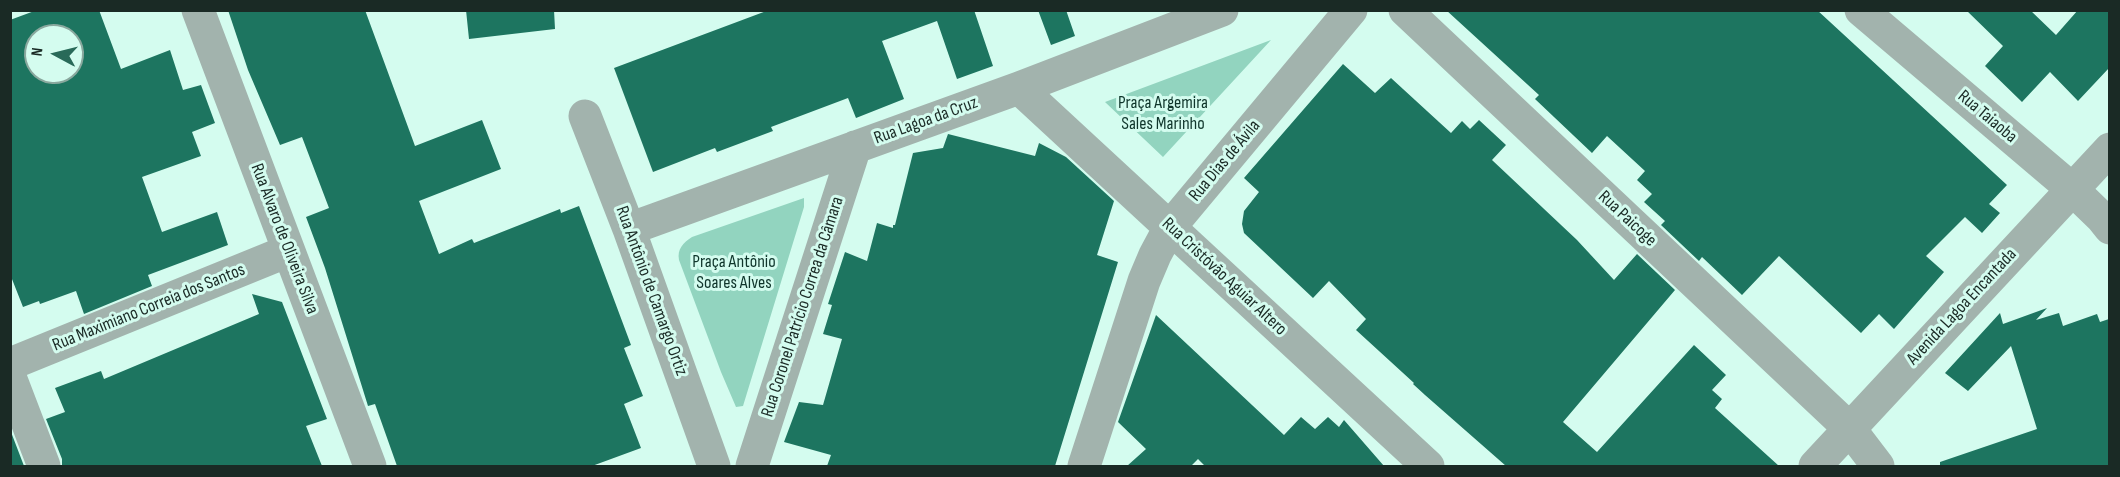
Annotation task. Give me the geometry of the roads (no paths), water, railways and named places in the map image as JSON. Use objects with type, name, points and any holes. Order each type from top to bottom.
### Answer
[{"type":"street","name":"Rua Alvaro de Oliveira Silva","points":[[198,10],[370,466]]},
{"type":"street","name":"Rua Lagoa da Cruz","points":[[629,229],[1018,88],[1222,10]]},
{"type":"street","name":"Rua Dias de Ávila","points":[[1084,466],[1144,281],[1170,227],[1351,10]]},
{"type":"street","name":"Rua Paicoge","points":[[1405,10],[1849,428],[1878,466]]},
{"type":"street","name":"Rua Taiaoba","points":[[1861,10],[2072,189],[2102,218],[2109,228]]},
{"type":"street","name":"Rua Cristóvão Aguiar Altero","points":[[1018,88],[1428,466]]},
{"type":"street","name":"Rua Antônio de Camargo Ortiz","points":[[585,116],[629,229],[714,466]]},
{"type":"street","name":"Rua Coronel Patrício Correa da Câmara","points":[[752,466],[855,147]]},
{"type":"street","name":"Avenida Lagoa Encantada","points":[[1815,466],[2109,149]]},
{"type":"street","name":"Rua Maximiano Correia dos Santos","points":[[10,364],[288,251]]},
{"type":"street","points":[[10,377],[44,466]]},
{"type":"park label","name":"Praça Argemira Sales Marinho","points":[[1163,113]]},
{"type":"park label","name":"Praça Antônio Soares Alves","points":[[734,272]]}]
